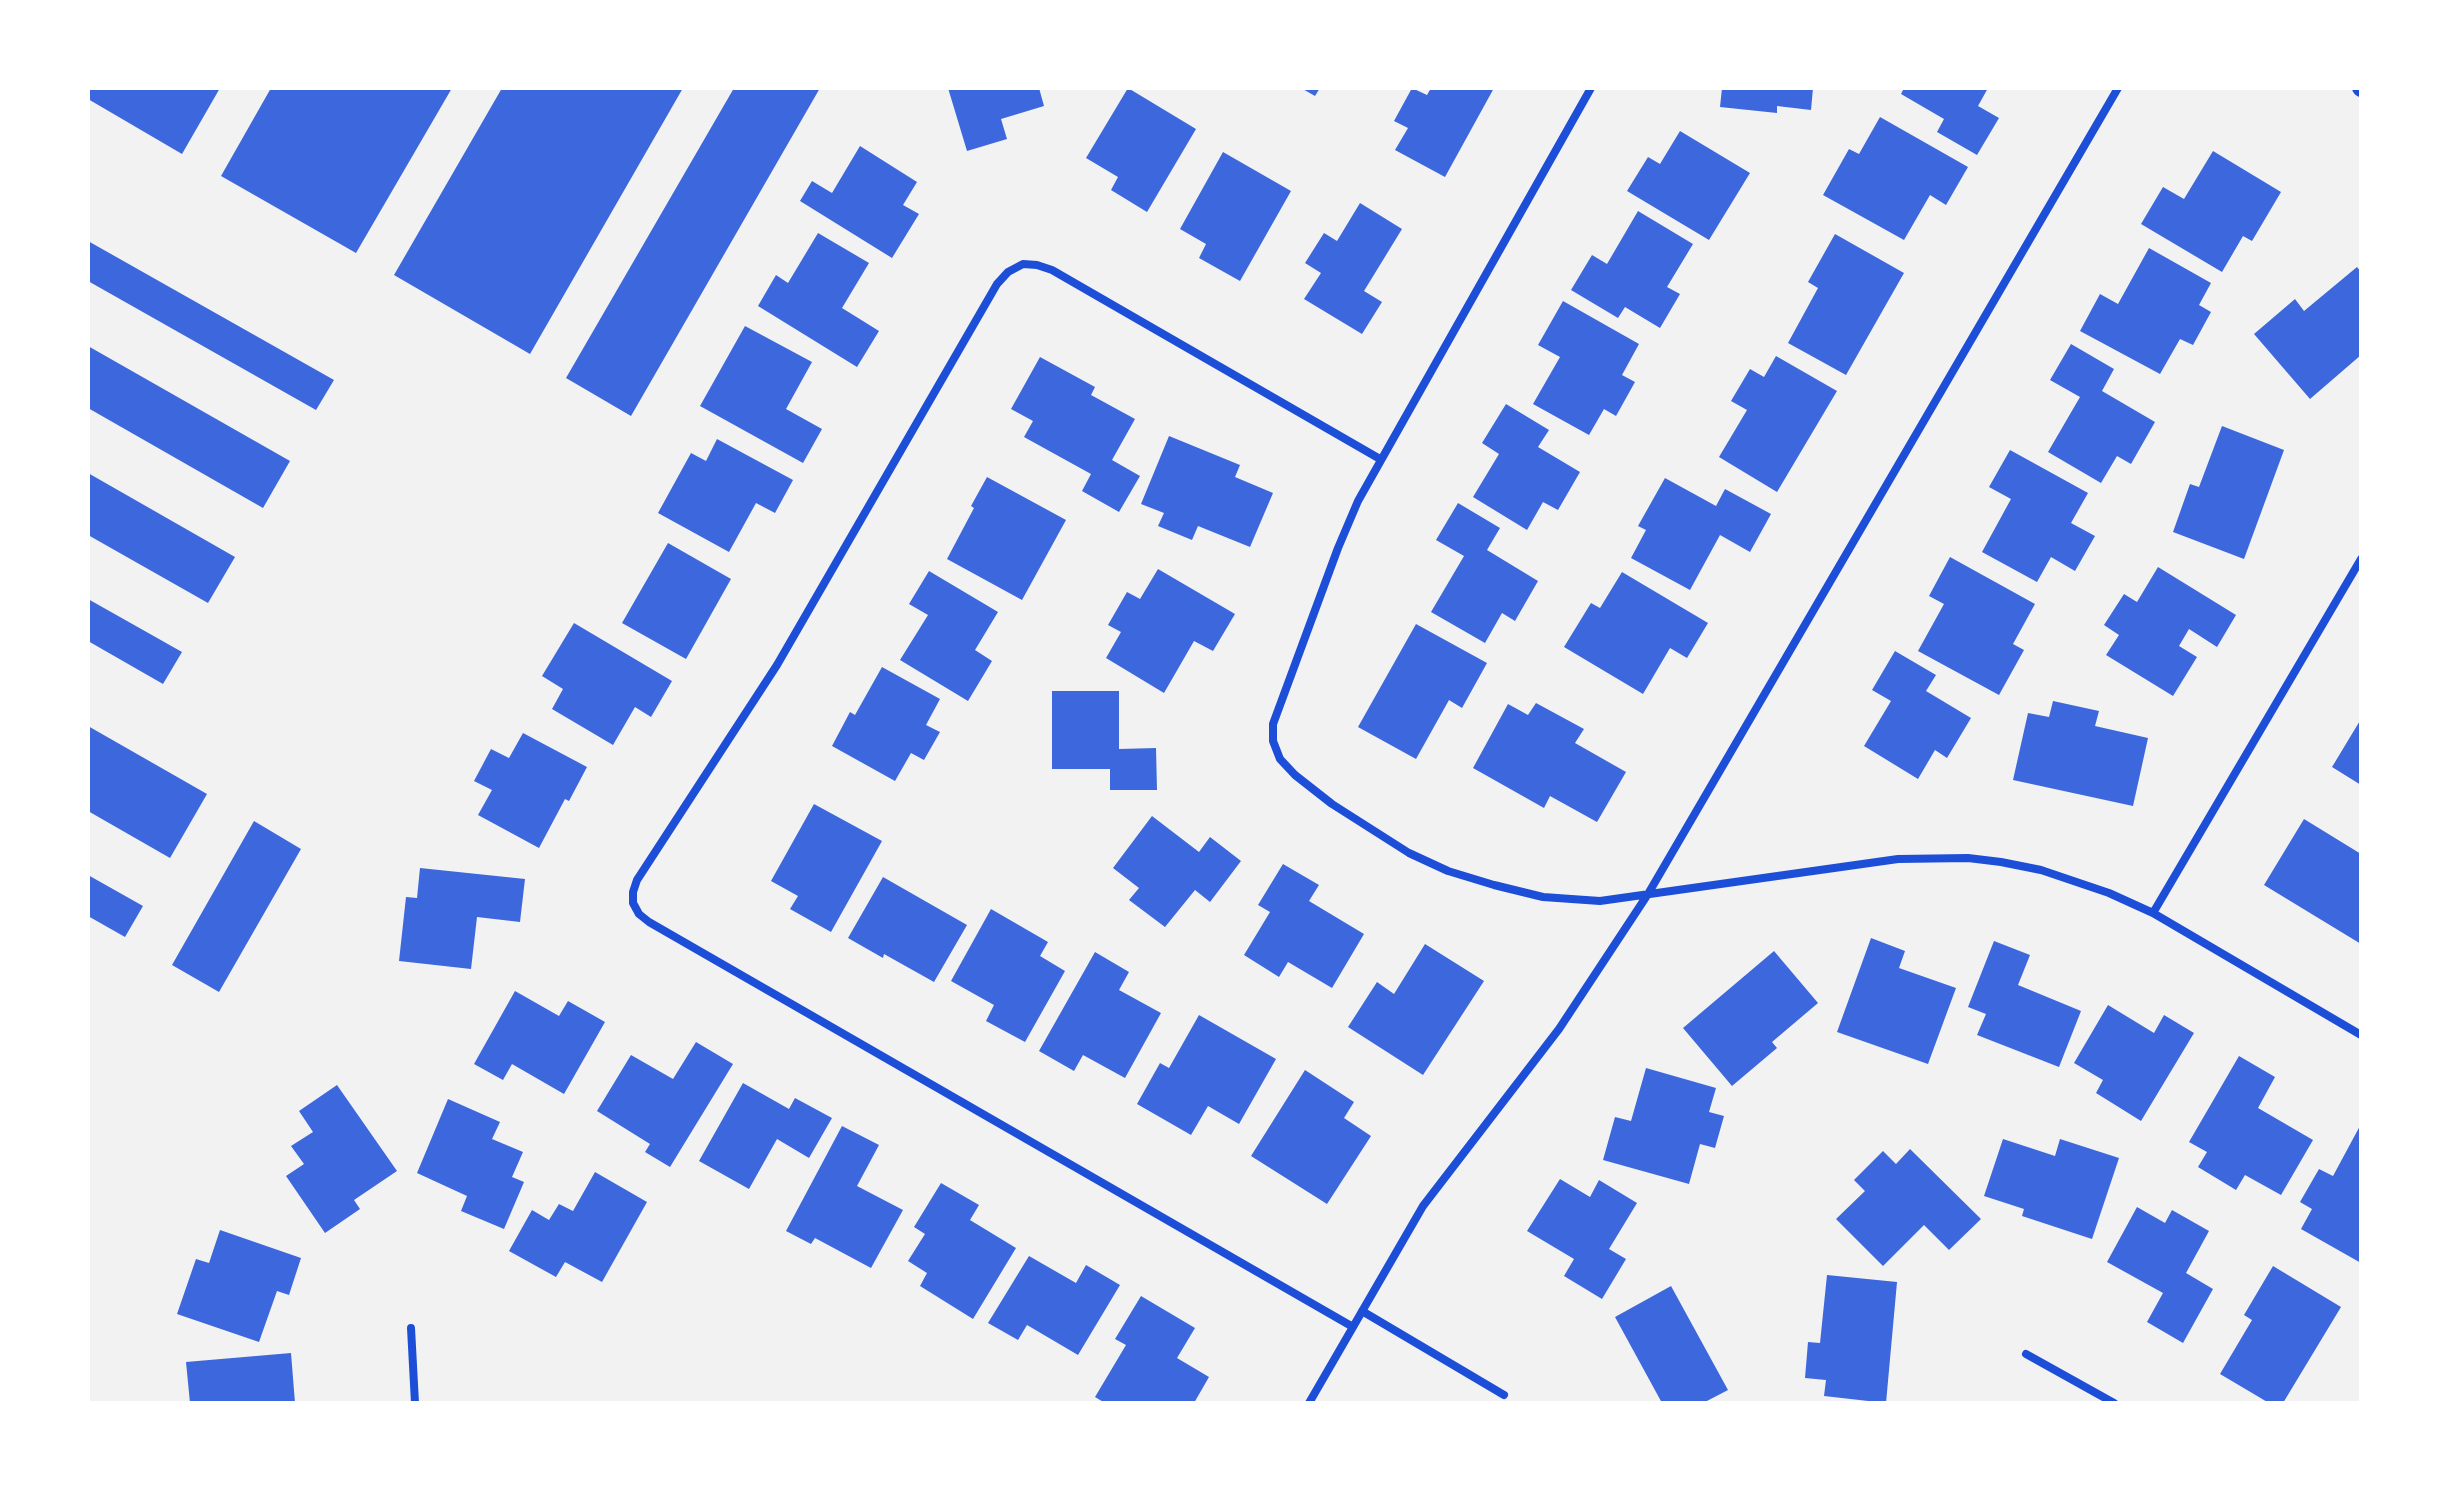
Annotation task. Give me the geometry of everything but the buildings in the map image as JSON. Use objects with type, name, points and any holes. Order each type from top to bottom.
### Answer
[{"type":"street","points":[[1591,88],[1358,501],[1273,724],[1273,741],[1280,759],[1295,775],[1369,830],[1409,853],[1448,871],[1555,898],[1600,901],[1898,859],[1968,858],[2001,862],[2075,880],[2153,913],[2361,1035]]},
{"type":"street","points":[[1309,1403],[1423,1206],[1559,1029],[1648,894],[2118,88]]},
{"type":"street","points":[[1353,1327],[649,922],[639,914],[633,903],[633,892],[637,880],[777,665],[997,284],[1008,272],[1023,264],[1052,270],[1380,459]]},
{"type":"street","points":[[2153,913],[2361,559]]},
{"type":"street","points":[[1362,1311],[1504,1395]]},
{"type":"street","points":[[411,1328],[415,1403]]},
{"type":"street","points":[[2026,1354],[2114,1403]]}]
